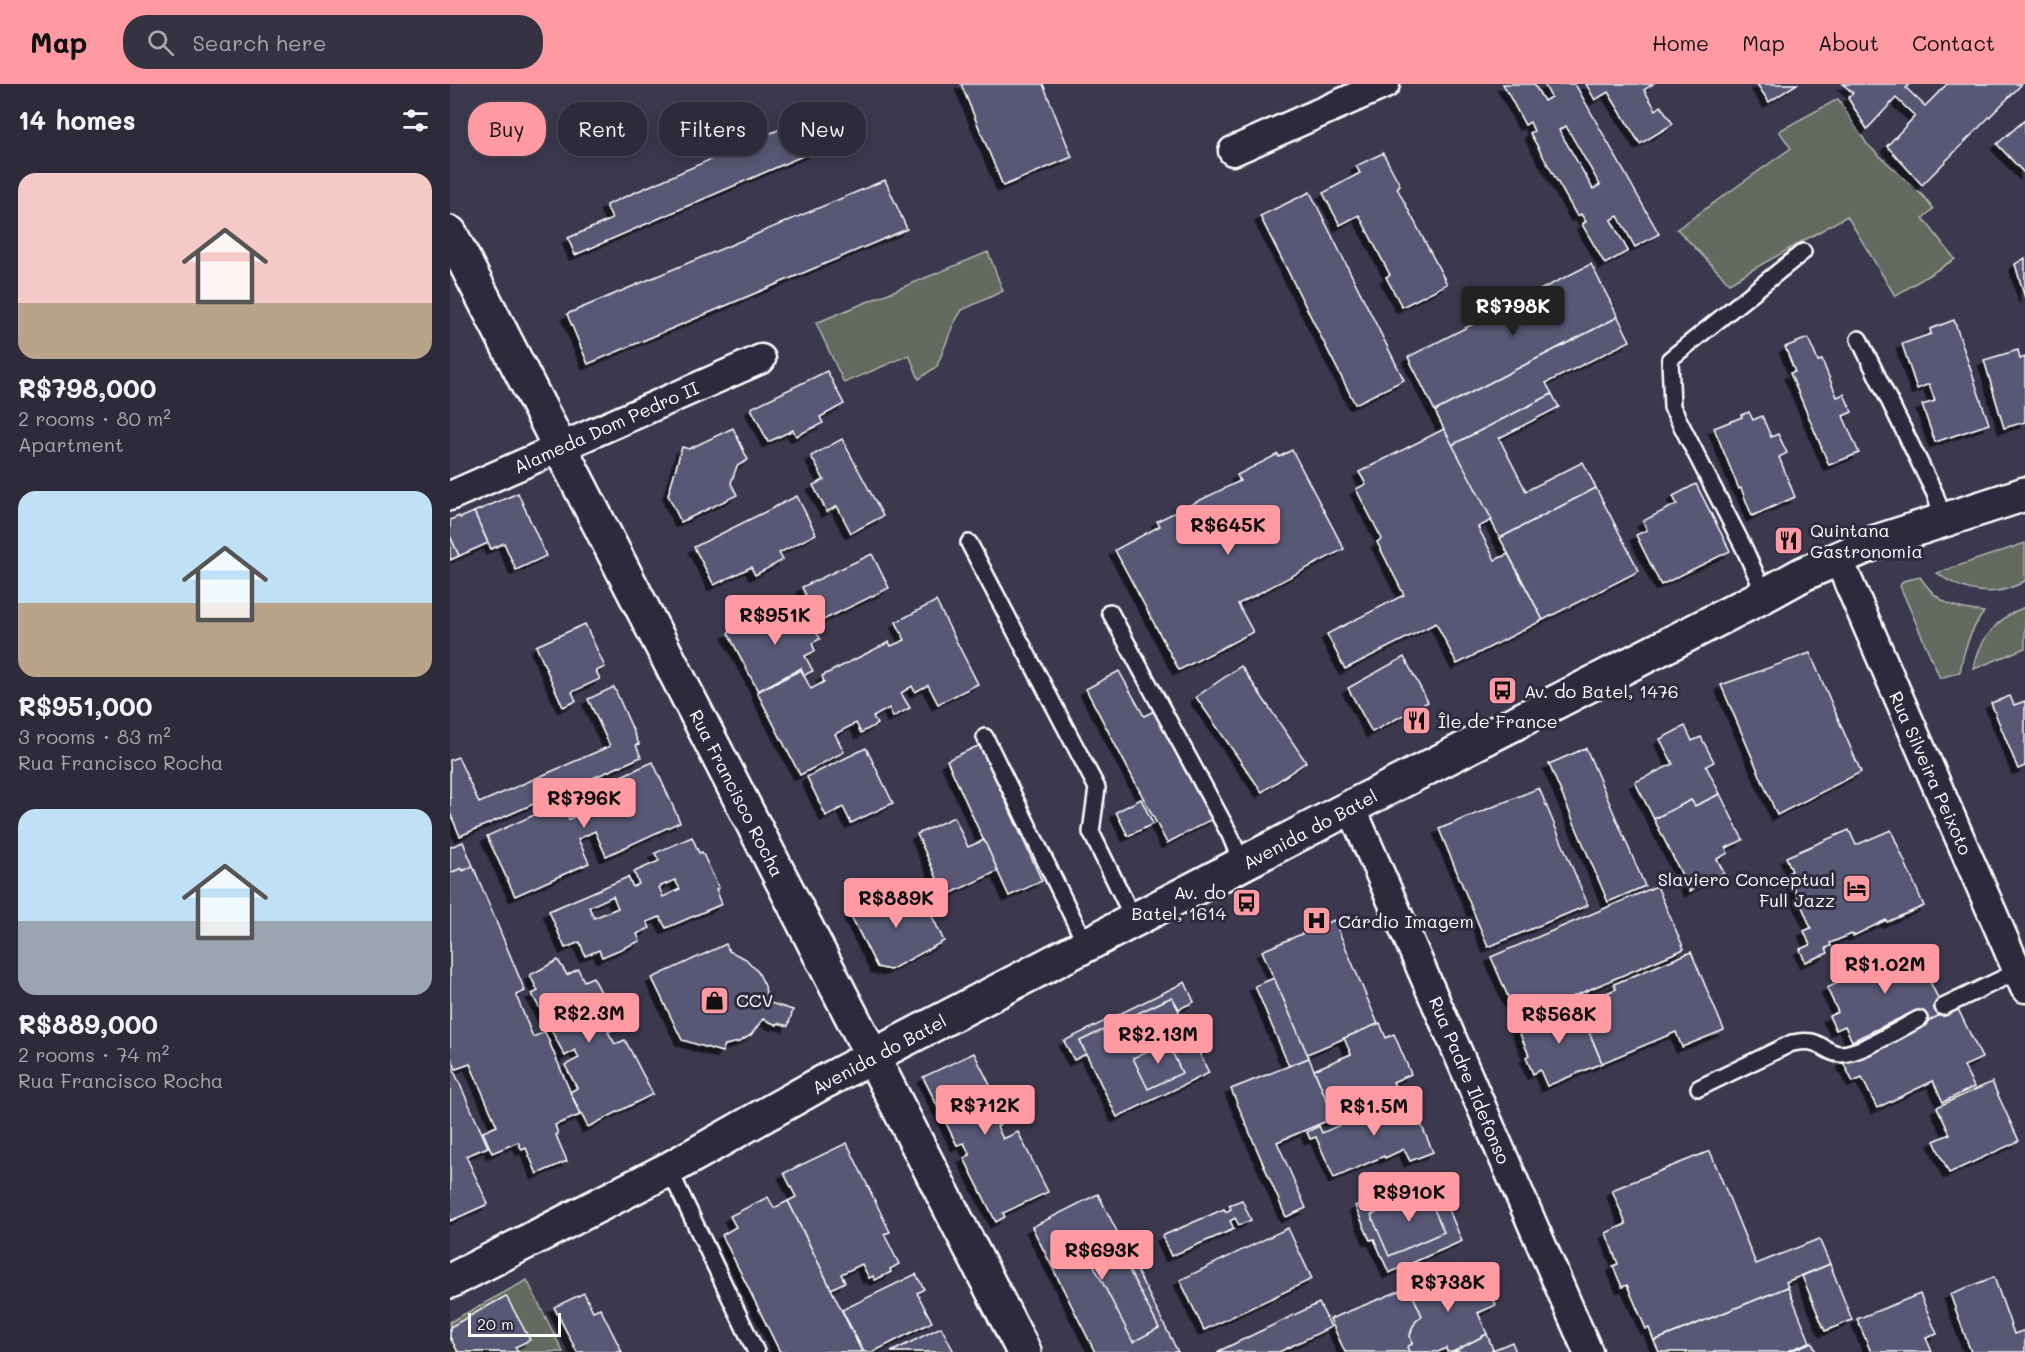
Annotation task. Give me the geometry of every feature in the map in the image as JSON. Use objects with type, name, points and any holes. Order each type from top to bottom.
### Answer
[{"type":"main road","name":"Rua Francisco Rocha","points":[[450,233],[1024,1352]]},
{"type":"main road","name":"Avenida do Batel","points":[[450,1281],[669,1169],[873,1056],[1803,574],[1895,535],[2025,494]]},
{"type":"street","points":[[1233,151],[1385,84]]},
{"type":"street","name":"Alameda Dom Pedro II","points":[[450,496],[761,359]]},
{"type":"street","name":"Rua Silveira Peixoto","points":[[1838,558],[2021,979]]},
{"type":"street","name":"Rua Padre Ildefonso","points":[[1351,807],[1588,1352]]},
{"type":"lane","points":[[1765,595],[1744,548],[1672,408],[1670,359],[1803,252]]},
{"type":"lane","points":[[1859,339],[1935,494],[1944,521]]},
{"type":"lane","points":[[969,543],[1097,788],[1091,832],[1134,920]]},
{"type":"lane","points":[[1110,612],[1230,835],[1242,864]]},
{"type":"lane","points":[[985,737],[1086,945]]},
{"type":"lane","points":[[1943,1007],[2021,979]]},
{"type":"lane","points":[[1699,1088],[1792,1043],[1803,1041],[1815,1043],[1830,1052],[1840,1054],[1853,1052],[1919,1019]]},
{"type":"lane","points":[[669,1169],[756,1352]]},
{"type":"green space","points":[[1838,99],[1867,144],[1924,197],[1933,209],[1923,218],[1955,259],[1895,296],[1847,216],[1729,283],[1677,229],[1791,148],[1779,131]]},
{"type":"green space","points":[[988,252],[1003,291],[962,310],[954,323],[937,366],[919,379],[909,355],[844,383],[816,323]]},
{"type":"green space","points":[[2025,543],[2025,581],[2014,587],[1991,592],[1968,589],[1937,573]]},
{"type":"green space","points":[[1920,577],[1933,593],[1947,603],[1964,609],[1984,612],[1968,640],[1960,672],[1940,678],[1900,586],[1903,581]]},
{"type":"green space","points":[[2025,607],[2025,648],[1974,669],[1980,648],[1991,631],[2006,617]]},
{"type":"green space","points":[[527,1280],[563,1352],[450,1352],[450,1322]]},
{"type":"building","points":[[961,84],[1043,84],[1072,157],[1003,186]]},
{"type":"building","points":[[1503,84],[1534,84],[1544,101],[1551,97],[1544,84],[1575,84],[1659,234],[1635,247],[1618,216],[1611,220],[1628,251],[1605,264],[1582,224],[1586,222],[1581,214],[1577,216],[1530,133],[1534,131],[1530,122],[1525,125]],"holes":[[[1566,126],[1600,185],[1593,189],[1559,130]]]},
{"type":"building","points":[[1586,84],[1653,84],[1644,90],[1656,110],[1661,106],[1673,124],[1640,144],[1608,92],[1595,100]]},
{"type":"building","points":[[1757,84],[1797,84],[1769,102]]},
{"type":"building","points":[[1843,84],[1910,84],[1906,88],[1925,106],[1947,84],[2022,84],[1922,185],[1887,146],[1915,116],[1896,98],[1867,129],[1848,98],[1853,93]]},
{"type":"building","points":[[2025,120],[2025,174],[1997,144]]},
{"type":"building","points":[[779,130],[779,156],[803,156],[575,255],[568,238],[612,219],[606,205],[718,156],[767,156],[767,135]]},
{"type":"building","points":[[1383,153],[1400,185],[1397,188],[1447,284],[1402,307],[1386,277],[1390,275],[1359,215],[1340,225],[1323,193],[1360,173],[1356,166]]},
{"type":"building","points":[[885,180],[907,229],[588,364],[567,314]]},
{"type":"building","points":[[1310,192],[1404,380],[1355,404],[1260,216]]},
{"type":"building","points":[[2025,258],[2025,298],[2015,264]]},
{"type":"building","points":[[1591,264],[1618,317],[1435,411],[1408,357]]},
{"type":"building","points":[[1618,317],[1630,341],[1546,383],[1552,394],[1452,445],[1435,411]]},
{"type":"building","points":[[1954,320],[1989,424],[1935,442],[1922,405],[1935,401],[1929,384],[1917,389],[1902,344],[1931,334],[1930,329]]},
{"type":"building","points":[[1808,338],[1818,361],[1822,360],[1837,397],[1844,394],[1852,412],[1843,416],[1859,453],[1829,465],[1790,373],[1795,372],[1785,347]]},
{"type":"building","points":[[2018,350],[2020,359],[2025,357],[2025,422],[2004,428],[1984,360]]},
{"type":"building","points":[[827,371],[844,404],[820,417],[823,423],[796,436],[793,430],[768,442],[751,408]]},
{"type":"building","points":[[1552,394],[1559,407],[1499,438],[1526,491],[1583,462],[1596,488],[1500,538],[1452,445]]},
{"type":"building","points":[[1749,412],[1753,420],[1762,416],[1771,437],[1778,434],[1787,453],[1779,457],[1795,497],[1752,516],[1714,428]]},
{"type":"building","points":[[733,428],[748,460],[737,466],[731,483],[737,495],[681,522],[668,495],[682,447],[689,449]]},
{"type":"building","points":[[1444,429],[1492,520],[1478,527],[1495,560],[1508,554],[1543,620],[1457,664],[1436,623],[1345,669],[1327,634],[1404,595],[1377,542],[1382,539],[1356,489],[1366,484],[1359,472]]},
{"type":"building","points":[[842,439],[883,516],[851,533],[837,506],[827,512],[813,485],[824,480],[811,456]]},
{"type":"building","points":[[1292,450],[1344,549],[1238,604],[1253,632],[1179,670],[1115,550],[1160,526],[1157,521],[1240,481],[1237,475],[1278,454],[1279,457]]},
{"type":"building","points":[[1696,484],[1730,551],[1661,585],[1636,535],[1647,530],[1643,521],[1677,504],[1673,496]]},
{"type":"building","points":[[1596,488],[1639,571],[1543,620],[1500,538]]},
{"type":"building","points":[[518,493],[546,556],[516,570],[504,543],[491,549],[474,512]]},
{"type":"building","points":[[797,496],[816,534],[779,553],[783,560],[755,575],[751,567],[714,585],[694,547]]},
{"type":"building","points":[[474,512],[488,543],[459,556],[450,536],[450,520]]},
{"type":"building","points":[[450,536],[459,556],[450,560]]},
{"type":"building","points":[[872,554],[889,588],[819,622],[802,587]]},
{"type":"building","points":[[791,601],[804,627],[812,624],[820,639],[812,643],[815,651],[805,656],[813,671],[804,675],[801,668],[758,691],[728,633]]},
{"type":"building","points":[[936,601],[978,684],[938,704],[928,685],[915,692],[912,686],[901,693],[910,708],[893,717],[889,708],[873,717],[877,724],[861,733],[856,723],[835,734],[844,752],[800,775],[757,692],[801,670],[811,689],[824,682],[822,676],[889,642],[891,646],[905,640],[896,622]]},
{"type":"building","points":[[585,624],[605,667],[596,671],[600,679],[572,692],[576,701],[563,707],[536,646]]},
{"type":"building","points":[[1810,653],[1861,772],[1777,815],[1721,685]]},
{"type":"building","points":[[1404,657],[1428,702],[1372,732],[1348,688]]},
{"type":"building","points":[[1241,666],[1306,762],[1262,792],[1196,697]]},
{"type":"building","points":[[1119,671],[1144,716],[1154,711],[1214,818],[1167,843],[1086,689]]},
{"type":"building","points":[[614,687],[639,744],[636,745],[641,757],[460,836],[450,813],[450,760],[458,757],[479,803],[610,746],[588,699]]},
{"type":"building","points":[[2010,696],[2014,705],[2025,701],[2025,766],[2018,769],[1991,703]]},
{"type":"building","points":[[1685,726],[1692,741],[1701,737],[1714,762],[1706,766],[1720,794],[1695,806],[1691,800],[1654,819],[1635,782],[1673,764],[1660,739]]},
{"type":"building","points":[[980,745],[1042,881],[1009,896],[947,760]]},
{"type":"building","points":[[866,748],[893,803],[851,823],[843,807],[826,816],[807,777]]},
{"type":"building","points":[[1586,748],[1645,886],[1608,902],[1549,764]]},
{"type":"building","points":[[653,762],[680,822],[606,856],[595,831],[578,839],[589,863],[515,896],[487,836],[561,803],[569,819],[586,812],[578,795]]},
{"type":"building","points":[[1539,788],[1588,905],[1488,947],[1439,829]]},
{"type":"building","points":[[1720,794],[1743,840],[1726,848],[1728,853],[1717,859],[1724,873],[1690,891],[1654,819],[1691,800],[1695,806]]},
{"type":"building","points":[[1141,799],[1153,824],[1128,836],[1116,812]]},
{"type":"building","points":[[954,817],[968,847],[984,840],[998,871],[945,896],[917,834]]},
{"type":"building","name":"Slaviero Conceptual Full Jazz","points":[[1849,830],[1856,845],[1891,830],[1924,906],[1887,922],[1886,920],[1853,936],[1852,934],[1830,943],[1831,946],[1826,948],[1828,953],[1805,962],[1800,949],[1810,945],[1804,931],[1811,928],[1788,873],[1792,871],[1786,857]]},
{"type":"building","points":[[692,837],[699,853],[702,852],[719,888],[716,889],[722,904],[666,928],[660,917],[647,922],[650,928],[637,934],[640,941],[602,957],[599,950],[585,956],[580,942],[565,948],[549,911],[628,877],[633,887],[639,884],[634,872],[659,861],[655,853]],"holes":[[[675,880],[680,889],[663,897],[659,887]],[[613,896],[618,908],[594,918],[589,907]]]},
{"type":"building","points":[[463,842],[473,866],[463,871],[462,868],[450,873],[450,847]]},
{"type":"building","points":[[473,866],[525,991],[516,995],[533,1037],[545,1032],[580,1115],[555,1125],[558,1134],[556,1135],[567,1161],[537,1174],[526,1148],[522,1150],[518,1142],[492,1153],[483,1132],[497,1126],[470,1064],[456,1069],[450,1055],[450,873],[462,868],[463,871]]},
{"type":"building","points":[[904,885],[917,911],[927,906],[944,941],[890,970],[877,967],[850,914]]},
{"type":"building","points":[[1657,886],[1684,949],[1518,1020],[1491,957]]},
{"type":"building","points":[[1334,920],[1378,1024],[1307,1054],[1262,951]]},
{"type":"building","name":"CCV","points":[[726,944],[729,951],[746,959],[758,972],[765,986],[767,1002],[793,1010],[788,1026],[778,1023],[777,1025],[763,1019],[751,1035],[739,1042],[725,1045],[722,1052],[682,1040],[652,978]]},
{"type":"building","points":[[1913,946],[1945,1013],[1922,1024],[1915,1011],[1852,1041],[1845,1026],[1836,1030],[1829,1016],[1838,1012],[1827,988]]},
{"type":"building","points":[[1691,952],[1724,1030],[1682,1047],[1676,1032],[1602,1063],[1578,1005],[1616,989],[1614,984]]},
{"type":"building","points":[[558,960],[567,975],[578,969],[584,981],[593,977],[612,1013],[607,1016],[614,1029],[608,1032],[615,1044],[625,1040],[653,1094],[588,1127],[570,1092],[577,1088],[565,1065],[579,1058],[575,1050],[565,1056],[532,994],[538,991],[530,975]]},
{"type":"building","points":[[1274,978],[1309,1058],[1289,1066],[1255,986]]},
{"type":"building","points":[[1185,982],[1194,1002],[1179,1009],[1172,997],[1080,1041],[1086,1054],[1074,1060],[1064,1041]]},
{"type":"building","points":[[1172,997],[1209,1073],[1117,1117],[1080,1041]]},
{"type":"building","points":[[1576,1002],[1602,1063],[1547,1086],[1540,1070],[1533,1074],[1526,1057],[1529,1055],[1517,1027]]},
{"type":"building","points":[[1957,1007],[1982,1058],[1964,1066],[1974,1087],[1943,1102],[1933,1081],[1877,1108],[1862,1078],[1853,1082],[1843,1062]]},
{"type":"building","points":[[1380,1023],[1386,1038],[1394,1034],[1411,1074],[1393,1082],[1398,1093],[1334,1118],[1314,1070],[1351,1054],[1344,1038]]},
{"type":"building","points":[[1167,1041],[1182,1073],[1148,1089],[1133,1058]]},
{"type":"building","points":[[974,1053],[1008,1121],[997,1126],[1003,1139],[1018,1132],[1048,1192],[1003,1213],[1005,1217],[996,1222],[964,1158],[970,1155],[964,1143],[957,1145],[923,1077]]},
{"type":"building","points":[[1309,1058],[1334,1118],[1277,1142],[1306,1208],[1286,1217],[1231,1089]]},
{"type":"building","points":[[450,1062],[488,1147],[466,1156],[488,1204],[450,1221]]},
{"type":"building","points":[[1992,1082],[2019,1141],[1949,1173],[1934,1141],[1950,1134],[1937,1107]]},
{"type":"building","points":[[1408,1094],[1433,1152],[1410,1161],[1404,1149],[1334,1178],[1316,1137],[1310,1139],[1307,1132],[1319,1126],[1322,1133]]},
{"type":"building","points":[[847,1143],[890,1232],[884,1234],[899,1264],[890,1269],[891,1272],[875,1280],[873,1276],[869,1278],[862,1264],[841,1274],[845,1282],[831,1289],[788,1201],[796,1197],[784,1173]]},
{"type":"building","points":[[1710,1151],[1756,1264],[1819,1239],[1830,1264],[1786,1282],[1788,1287],[1654,1341],[1649,1328],[1646,1329],[1627,1285],[1622,1287],[1613,1266],[1618,1264],[1606,1233],[1626,1224],[1612,1190]]},
{"type":"building","points":[[1425,1176],[1428,1182],[1436,1179],[1462,1241],[1389,1273],[1374,1239],[1370,1240],[1355,1206]]},
{"type":"building","points":[[1426,1191],[1444,1232],[1389,1256],[1371,1215]]},
{"type":"building","points":[[1098,1194],[1178,1352],[1095,1352],[1032,1227]]},
{"type":"building","points":[[768,1197],[774,1208],[788,1201],[862,1352],[780,1352],[722,1235],[736,1227],[730,1216]]},
{"type":"building","points":[[1242,1200],[1251,1220],[1239,1225],[1235,1218],[1230,1221],[1234,1229],[1171,1256],[1162,1236],[1224,1209],[1226,1212],[1231,1209],[1229,1205]]},
{"type":"building","points":[[1288,1228],[1312,1279],[1204,1330],[1180,1280]]},
{"type":"building","points":[[1120,1253],[1159,1328],[1133,1342],[1094,1266]]},
{"type":"building","points":[[1830,1264],[1852,1320],[1825,1331],[1802,1276]]},
{"type":"building","points":[[1458,1265],[1468,1289],[1485,1282],[1496,1305],[1478,1313],[1487,1334],[1453,1352],[1447,1352],[1446,1348],[1438,1352],[1409,1352],[1407,1347],[1412,1344],[1410,1336],[1412,1328],[1422,1316],[1409,1287]]},
{"type":"building","points":[[916,1274],[924,1289],[917,1293],[932,1322],[873,1352],[864,1352],[842,1310]]},
{"type":"building","points":[[1994,1277],[2014,1334],[2025,1330],[2025,1352],[1971,1352],[1950,1294]]},
{"type":"building","points":[[1409,1287],[1422,1316],[1412,1328],[1410,1336],[1412,1344],[1407,1347],[1409,1352],[1345,1352],[1330,1319]]},
{"type":"building","points":[[1788,1287],[1810,1342],[1785,1352],[1659,1352],[1654,1341]]},
{"type":"building","points":[[584,1293],[593,1311],[600,1308],[622,1352],[577,1352],[554,1307]]},
{"type":"building","points":[[1920,1294],[1937,1334],[1926,1338],[1932,1352],[1871,1352],[1857,1319]]},
{"type":"building","points":[[506,1296],[530,1340],[515,1347],[518,1352],[458,1352],[450,1337],[450,1327]]},
{"type":"building","points":[[1319,1303],[1331,1327],[1279,1352],[1217,1352]]},
{"type":"building","points":[[941,1327],[954,1352],[891,1352]]},
{"type":"building","points":[[1487,1334],[1493,1350],[1453,1352]]},
{"type":"building","points":[[1512,1342],[1516,1352],[1489,1352],[1493,1350]]},
{"type":"building","points":[[1812,1342],[1816,1352],[1788,1352]]},
{"type":"place","name":"Quintana Gastronomia","points":[[1789,540]]},
{"type":"place","name":"Av. do Batel, 1476","points":[[1503,691]]},
{"type":"place","name":"Île de France","points":[[1417,721]]},
{"type":"place","name":"Slaviero Conceptual Full Jazz","points":[[1856,889]]},
{"type":"place","name":"Av. do Batel, 1614","points":[[1247,902]]},
{"type":"place","name":"Cárdio Imagem","points":[[1317,921]]},
{"type":"place","name":"CCV","points":[[715,1000]]}]
